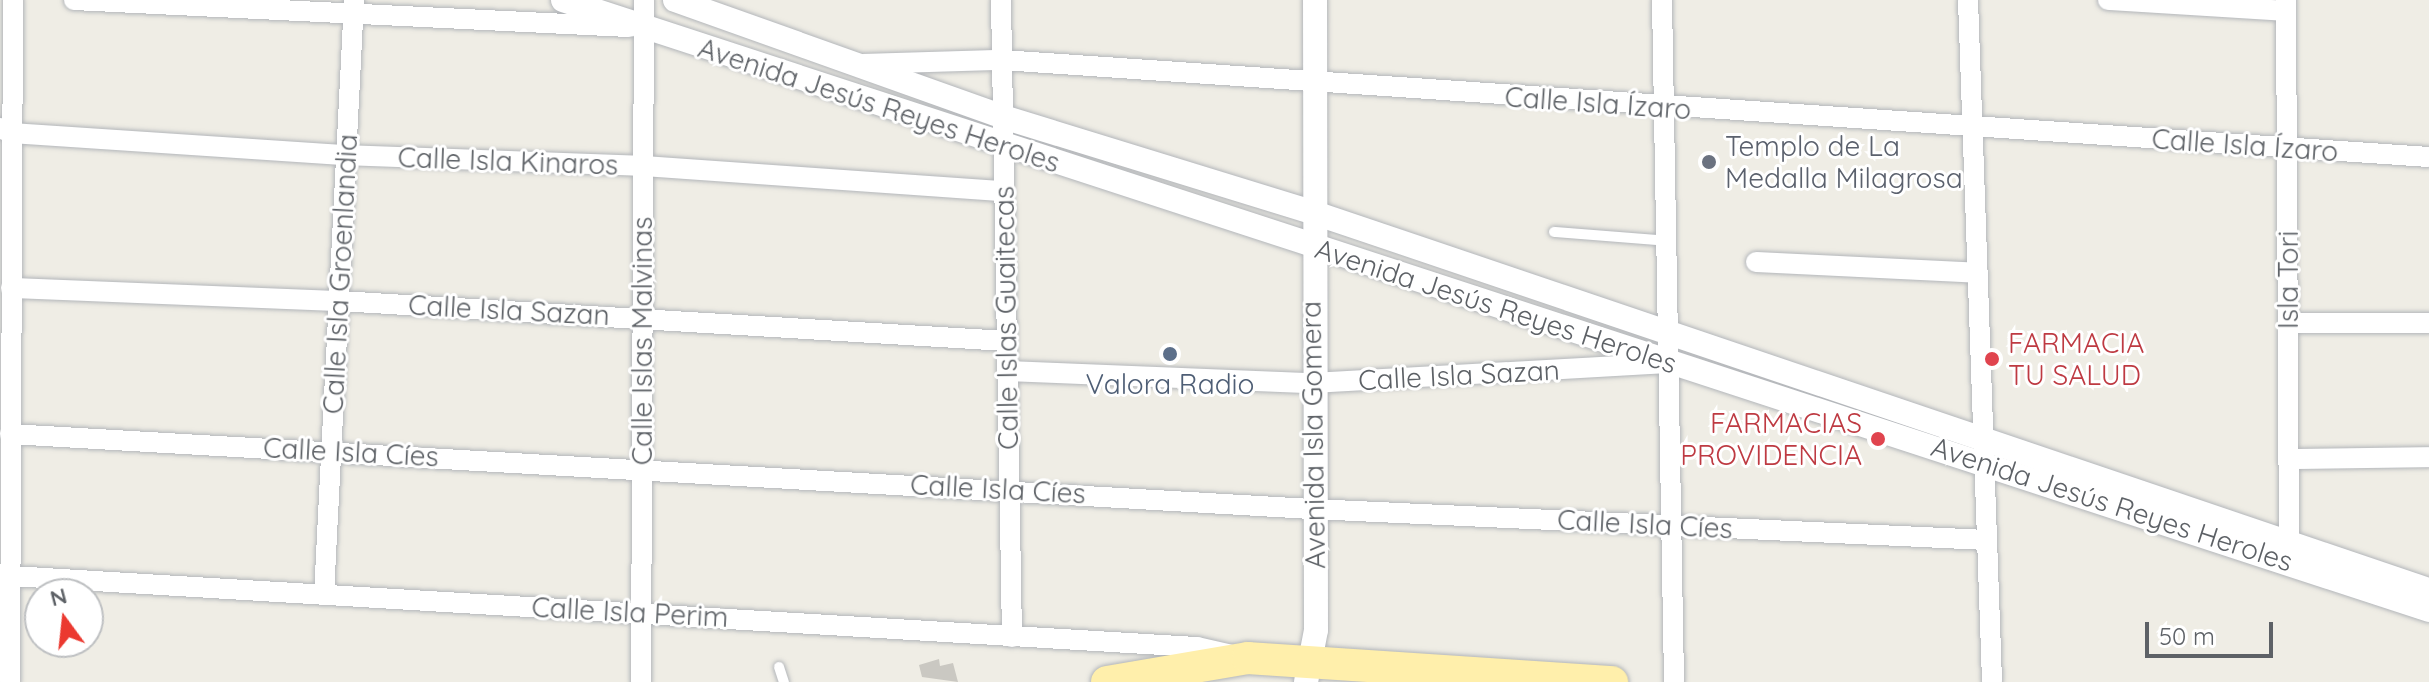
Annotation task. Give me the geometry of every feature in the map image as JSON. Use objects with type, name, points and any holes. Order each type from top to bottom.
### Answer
[{"type":"main road","points":[[1107,682],[1248,658],[1318,672],[1612,682]]},
{"type":"street","points":[[10,682],[11,576],[5,499],[10,434],[6,130],[13,0]]},
{"type":"street","points":[[74,0],[354,6],[644,27]]},
{"type":"street","name":"Avenida Jesús Reyes Heroles","points":[[563,0],[1003,147],[1984,463],[2429,590]]},
{"type":"street","name":"Calle Islas Malvinas","points":[[641,682],[644,0]]},
{"type":"street","name":"Avenida Jesús Reyes Heroles","points":[[675,0],[864,64],[1003,117],[1312,212],[1670,336],[1983,437],[2289,550],[2429,610]]},
{"type":"street","name":"Calle Islas Guaitecas","points":[[1001,0],[1012,637]]},
{"type":"street","name":"Avenida Isla Gomera","points":[[1315,0],[1312,509],[1318,672]]},
{"type":"street","points":[[1662,0],[1674,682]]},
{"type":"street","points":[[1968,0],[1992,682]]},
{"type":"street","points":[[2108,0],[2286,6]]},
{"type":"street","name":"Calle Isla Groenlandia","points":[[324,595],[354,6]]},
{"type":"street","name":"Isla Tori","points":[[2286,6],[2289,550]]},
{"type":"street","name":"Calle Isla Ízaro","points":[[864,64],[1002,60],[1314,84],[2429,157]]},
{"type":"street","name":"Calle Isla Kinaros","points":[[6,130],[346,155],[643,166],[1004,191]]},
{"type":"street","points":[[1756,262],[1978,273]]},
{"type":"street","name":"Calle Isla Sazan","points":[[7,299],[339,301],[1007,341]]},
{"type":"street","points":[[2288,323],[2429,323]]},
{"type":"street","name":"Calle Isla Sazan","points":[[1007,371],[1312,383],[1670,363]]},
{"type":"street","name":"Calle Isla Cíes","points":[[10,434],[1009,489],[1312,509],[1987,540]]},
{"type":"street","points":[[2289,459],[2429,457]]},
{"type":"street","name":"Calle Isla Perim","points":[[11,576],[1197,647],[1248,658]]},
{"type":"lane","points":[[1554,232],[1668,241]]},
{"type":"lane","points":[[779,667],[784,682]]},
{"type":"building","points":[[939,659],[940,666],[953,663],[958,682],[922,677],[919,665]]},
{"type":"place","name":"Templo de La Medalla Milagrosa","points":[[1709,162]]},
{"type":"place","name":"Valora Radio","points":[[1170,354]]},
{"type":"place","name":"FARMACIA TU SALUD","points":[[1992,359]]},
{"type":"place","name":"FARMACIAS PROVIDENCIA","points":[[1878,439]]}]
